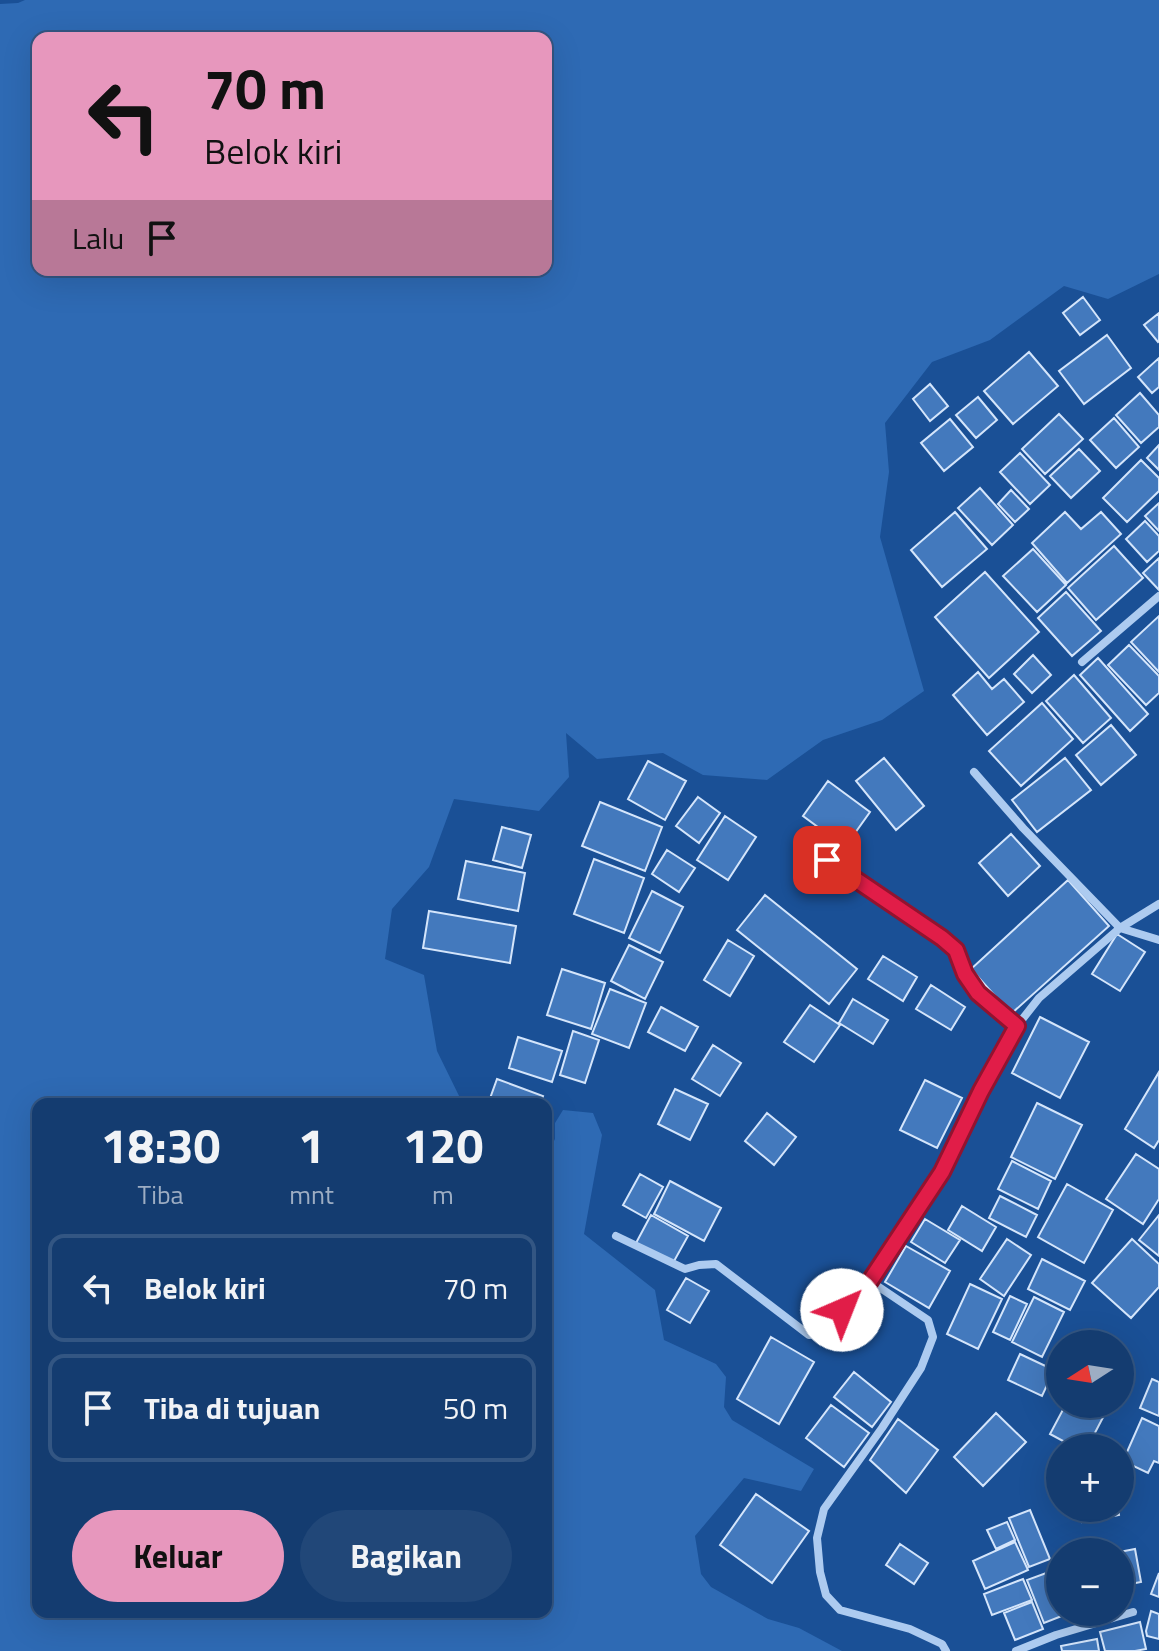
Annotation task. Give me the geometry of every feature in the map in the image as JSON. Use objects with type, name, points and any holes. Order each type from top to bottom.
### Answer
[{"type":"street","points":[[1082,662],[1159,596]]},
{"type":"street","points":[[974,772],[1023,828],[1120,928],[1159,940]]},
{"type":"street","points":[[827,860],[956,950],[965,974],[978,993],[1017,1026]]},
{"type":"street","points":[[616,1236],[685,1269],[716,1264],[809,1335],[824,1333],[870,1281],[942,1172],[1017,1026],[1039,998],[1120,928],[1159,904]]},
{"type":"street","points":[[870,1281],[928,1320],[933,1337],[921,1368],[824,1509],[817,1538],[820,1572],[826,1595],[840,1610],[910,1629],[942,1644],[946,1651]]},
{"type":"street","points":[[1016,1651],[1086,1626]]},
{"type":"shaded area","points":[[25,0],[1159,0],[1159,274],[1108,299],[1064,286],[990,340],[932,362],[885,423],[889,472],[880,537],[924,691],[882,720],[823,740],[767,780],[703,775],[663,753],[597,759],[566,733],[569,777],[539,811],[454,799],[429,867],[392,909],[385,959],[424,975],[437,1051],[460,1098],[32,1098],[32,1618],[552,1618],[552,1145],[555,1123],[563,1110],[593,1113],[602,1135],[584,1234],[655,1290],[664,1340],[716,1364],[726,1377],[724,1407],[732,1420],[814,1469],[801,1491],[744,1478],[695,1536],[701,1574],[711,1587],[768,1619],[799,1628],[842,1651],[0,1651],[0,4]]},
{"type":"building","points":[[1083,297],[1100,320],[1080,335],[1063,313]]},
{"type":"building","points":[[1159,313],[1159,341],[1158,342],[1144,325]]},
{"type":"building","points":[[1107,335],[1131,368],[1084,404],[1059,371]]},
{"type":"building","points":[[1029,352],[1058,386],[1013,424],[984,391]]},
{"type":"building","points":[[1159,358],[1159,387],[1152,393],[1138,377]]},
{"type":"building","points":[[930,384],[948,406],[930,421],[913,399]]},
{"type":"building","points":[[1140,393],[1159,415],[1159,427],[1141,443],[1116,415]]},
{"type":"building","points":[[978,397],[997,420],[976,438],[956,415]]},
{"type":"building","points":[[1059,414],[1083,439],[1045,474],[1022,449]]},
{"type":"building","points":[[1114,418],[1139,447],[1116,468],[1090,440]]},
{"type":"building","points":[[950,419],[973,447],[944,471],[921,443]]},
{"type":"building","points":[[1159,445],[1159,470],[1147,458]]},
{"type":"building","points":[[1079,449],[1100,471],[1071,498],[1050,476]]},
{"type":"building","points":[[1020,453],[1050,485],[1030,504],[1000,472]]},
{"type":"building","points":[[1141,460],[1159,478],[1159,491],[1127,522],[1103,498]]},
{"type":"building","points":[[980,488],[1013,525],[992,545],[958,508]]},
{"type":"building","points":[[1011,490],[1029,509],[1015,522],[998,504]]},
{"type":"building","points":[[1159,503],[1159,531],[1145,516]]},
{"type":"building","points":[[955,512],[987,549],[942,587],[911,550]]},
{"type":"building","points":[[1065,512],[1081,529],[1101,512],[1121,534],[1067,583],[1032,543]]},
{"type":"building","points":[[1145,521],[1159,536],[1159,551],[1147,562],[1126,539]]},
{"type":"building","points":[[1114,546],[1143,578],[1096,620],[1068,588]]},
{"type":"building","points":[[1033,549],[1066,585],[1037,612],[1003,576]]},
{"type":"building","points":[[1159,558],[1159,590],[1143,573]]},
{"type":"building","points":[[985,572],[1039,632],[989,678],[935,617]]},
{"type":"building","points":[[1066,592],[1101,631],[1072,656],[1038,618]]},
{"type":"building","points":[[1159,616],[1159,672],[1131,642]]},
{"type":"building","points":[[1129,645],[1159,676],[1159,693],[1146,705],[1108,665]]},
{"type":"building","points":[[1033,655],[1051,675],[1032,693],[1014,674]]},
{"type":"building","points":[[1098,658],[1148,714],[1130,731],[1080,675]]},
{"type":"building","points":[[978,672],[992,689],[1004,679],[1024,702],[987,735],[953,695]]},
{"type":"building","points":[[1074,675],[1111,718],[1083,743],[1046,701]]},
{"type":"building","points":[[1042,703],[1073,739],[1021,786],[989,751]]},
{"type":"building","points":[[1111,725],[1136,755],[1101,785],[1076,755]]},
{"type":"building","points":[[884,758],[924,806],[896,830],[856,781]]},
{"type":"building","points":[[1065,758],[1091,790],[1037,832],[1012,800]]},
{"type":"building","points":[[648,761],[686,781],[665,820],[628,799]]},
{"type":"building","points":[[828,781],[870,812],[845,847],[803,816]]},
{"type":"building","points":[[698,797],[720,813],[699,843],[676,826]]},
{"type":"building","points":[[600,802],[662,827],[645,871],[582,846]]},
{"type":"building","points":[[725,816],[756,837],[728,880],[697,860]]},
{"type":"building","points":[[502,827],[531,835],[522,868],[493,860]]},
{"type":"building","points":[[1011,834],[1040,866],[1008,896],[979,863]]},
{"type":"building","points":[[667,850],[695,868],[679,892],[652,874]]},
{"type":"building","points":[[594,859],[644,878],[624,933],[574,914]]},
{"type":"building","points":[[466,861],[525,873],[518,911],[458,899]]},
{"type":"building","points":[[1068,880],[1109,926],[1011,1014],[971,969]]},
{"type":"building","points":[[652,891],[683,907],[660,953],[629,938]]},
{"type":"building","points":[[765,895],[857,969],[829,1004],[737,930]]},
{"type":"building","points":[[429,911],[516,926],[510,963],[423,948]]},
{"type":"building","points":[[1117,934],[1145,952],[1120,991],[1092,974]]},
{"type":"building","points":[[728,940],[754,956],[730,996],[704,980]]},
{"type":"building","points":[[629,945],[663,962],[645,999],[611,981]]},
{"type":"building","points":[[883,956],[917,977],[903,1001],[868,979]]},
{"type":"building","points":[[562,969],[605,983],[591,1029],[547,1015]]},
{"type":"building","points":[[931,985],[965,1007],[951,1030],[916,1009]]},
{"type":"building","points":[[610,989],[646,1003],[629,1048],[592,1034]]},
{"type":"building","points":[[853,999],[888,1020],[873,1044],[839,1023]]},
{"type":"building","points":[[810,1005],[840,1025],[814,1062],[784,1042]]},
{"type":"building","points":[[661,1007],[698,1027],[685,1051],[648,1032]]},
{"type":"building","points":[[1040,1017],[1089,1042],[1060,1098],[1012,1073]]},
{"type":"building","points":[[573,1031],[599,1040],[585,1083],[560,1075]]},
{"type":"building","points":[[518,1037],[562,1051],[552,1082],[509,1068]]},
{"type":"building","points":[[713,1045],[741,1063],[720,1096],[692,1079]]},
{"type":"building","points":[[1159,1072],[1159,1140],[1154,1148],[1125,1129]]},
{"type":"building","points":[[497,1079],[543,1096],[542,1098],[490,1098]]},
{"type":"building","points":[[925,1080],[962,1098],[937,1148],[900,1130]]},
{"type":"building","points":[[675,1089],[708,1104],[690,1140],[658,1124]]},
{"type":"building","points":[[1037,1103],[1082,1125],[1055,1179],[1011,1157]]},
{"type":"building","points":[[767,1113],[796,1137],[774,1165],[745,1141]]},
{"type":"building","points":[[1136,1154],[1159,1169],[1159,1199],[1143,1224],[1106,1199]]},
{"type":"building","points":[[1012,1161],[1051,1181],[1038,1209],[998,1189]]},
{"type":"building","points":[[640,1174],[663,1187],[646,1218],[623,1205]]},
{"type":"building","points":[[670,1181],[721,1208],[704,1241],[654,1214]]},
{"type":"building","points":[[1067,1184],[1113,1210],[1084,1263],[1038,1237]]},
{"type":"building","points":[[1000,1196],[1037,1215],[1026,1237],[989,1218]]},
{"type":"building","points":[[962,1206],[996,1227],[982,1251],[948,1230]]},
{"type":"building","points":[[651,1215],[688,1236],[673,1263],[636,1243]]},
{"type":"building","points":[[1159,1215],[1159,1256],[1139,1240]]},
{"type":"building","points":[[925,1219],[960,1240],[945,1263],[911,1242]]},
{"type":"building","points":[[1007,1239],[1031,1255],[1004,1296],[980,1279]]},
{"type":"building","points":[[1132,1239],[1159,1264],[1159,1287],[1131,1318],[1092,1283]]},
{"type":"building","points":[[906,1246],[950,1271],[929,1308],[885,1282]]},
{"type":"building","points":[[1042,1259],[1085,1281],[1070,1310],[1028,1289]]},
{"type":"building","points":[[686,1278],[709,1291],[690,1323],[667,1310]]},
{"type":"building","points":[[970,1284],[1002,1299],[978,1349],[947,1334]]},
{"type":"building","points":[[1010,1296],[1027,1304],[1010,1340],[993,1332]]},
{"type":"building","points":[[1034,1297],[1064,1312],[1055,1330],[1046,1330],[1046,1349],[1042,1357],[1012,1342]]},
{"type":"building","points":[[771,1337],[814,1362],[779,1424],[737,1399]]},
{"type":"building","points":[[1020,1354],[1046,1366],[1046,1387],[1042,1396],[1008,1380]]},
{"type":"building","points":[[854,1372],[891,1402],[872,1427],[834,1397]]},
{"type":"building","points":[[1152,1379],[1159,1382],[1159,1416],[1140,1408]]},
{"type":"building","points":[[831,1405],[869,1433],[844,1467],[806,1438]]},
{"type":"building","points":[[996,1413],[1026,1442],[983,1486],[954,1457]]},
{"type":"building","points":[[1059,1418],[1103,1418],[1094,1434],[1050,1434]]},
{"type":"building","points":[[1142,1418],[1159,1426],[1159,1463],[1154,1461],[1148,1473],[1134,1466],[1134,1436]]},
{"type":"building","points":[[898,1419],[938,1450],[906,1493],[870,1460]]},
{"type":"building","points":[[756,1494],[809,1531],[772,1583],[720,1545]]},
{"type":"building","points":[[1030,1510],[1046,1549],[1046,1561],[1029,1567],[1009,1518]]},
{"type":"building","points":[[1007,1522],[1015,1540],[996,1549],[987,1530]]},
{"type":"building","points":[[1015,1542],[1028,1570],[985,1589],[973,1561]]},
{"type":"building","points":[[900,1544],[928,1563],[914,1584],[886,1565]]},
{"type":"building","points":[[1134,1549],[1141,1582],[1134,1583]]},
{"type":"building","points":[[1046,1573],[1046,1622],[1044,1623],[1027,1580]]},
{"type":"building","points":[[1159,1573],[1159,1597],[1151,1594]]},
{"type":"building","points":[[1023,1579],[1032,1600],[992,1615],[984,1594]]},
{"type":"building","points":[[1032,1602],[1043,1629],[1015,1640],[1004,1613]]},
{"type":"building","points":[[1151,1611],[1159,1614],[1159,1639],[1147,1636]]},
{"type":"building","points":[[1140,1622],[1146,1649],[1105,1651],[1100,1632],[1134,1626]]},
{"type":"building","points":[[1097,1639],[1099,1651],[1062,1651],[1061,1646]]},
{"type":"route","points":[[827,860],[956,950],[965,974],[978,993],[1017,1026],[942,1172],[870,1281],[842,1310]]}]
